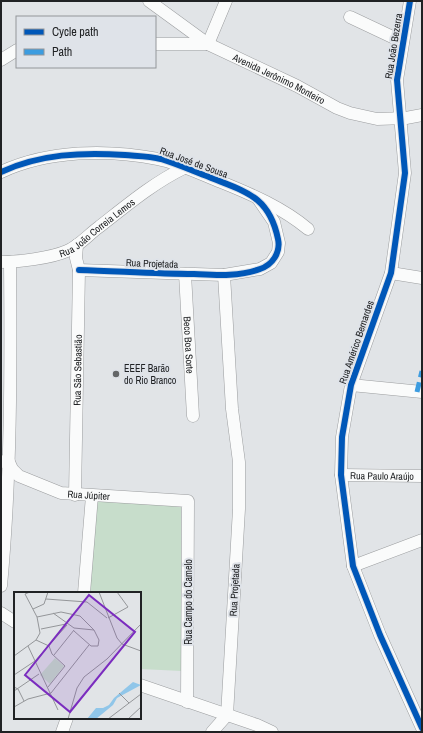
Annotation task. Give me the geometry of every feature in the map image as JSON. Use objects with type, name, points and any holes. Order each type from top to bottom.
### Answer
[{"type":"street","name":"Avenida Jerônimo Monteiro","points":[[149,1],[208,44],[350,113],[377,119],[399,119],[422,115]]},
{"type":"street","points":[[156,44],[208,44],[226,1]]},
{"type":"street","name":"Rua João Bezerra","points":[[399,119],[397,80],[410,1]]},
{"type":"street","points":[[350,16],[403,42]]},
{"type":"street","points":[[1,60],[16,51]]},
{"type":"street","name":"Rua Américo Bernardes","points":[[399,119],[405,172],[391,273],[351,385],[342,437],[341,475],[353,566],[380,636],[422,728]]},
{"type":"street","name":"Rua José de Sousa","points":[[1,172],[18,164],[48,156],[78,154],[135,156],[160,159],[246,192],[286,213],[308,230]]},
{"type":"street","name":"Rua João Correia Lemos","points":[[5,262],[66,252],[164,179],[184,168]]},
{"type":"street","name":"Rua José de Sousa","points":[[224,275],[260,269],[271,263],[278,252],[279,244],[274,222],[259,200]]},
{"type":"street","name":"Rua São Sebastião","points":[[75,495],[79,270],[76,258],[77,245]]},
{"type":"street","points":[[1,586],[5,538],[5,461],[11,360],[5,262]]},
{"type":"street","name":"Rua Projetada","points":[[79,270],[224,275],[232,409],[239,462],[239,508],[227,715]]},
{"type":"street","points":[[391,273],[422,278]]},
{"type":"street","name":"Beco Boa Sorte","points":[[185,274],[193,416]]},
{"type":"street","points":[[351,385],[422,392]]},
{"type":"street","name":"Rua Júpiter","points":[[5,461],[19,476],[61,493],[188,501]]},
{"type":"street","name":"Rua Paulo Araújo","points":[[341,475],[422,476]]},
{"type":"street","points":[[84,592],[92,496]]},
{"type":"street","name":"Rua Campo do Camelo","points":[[187,702],[188,501]]},
{"type":"street","points":[[353,566],[422,540]]},
{"type":"street","points":[[1,613],[14,621]]},
{"type":"street","points":[[141,685],[272,732]]},
{"type":"street","points":[[212,732],[227,715]]},
{"type":"street","points":[[62,732],[67,719]]},
{"type":"green space","points":[[94,501],[181,505],[182,671],[141,669],[141,592],[90,592]]},
{"type":"marked path","points":[[417,392],[422,371]]},
{"type":"cycle path","points":[[410,1],[397,80],[405,173],[391,273],[351,385],[342,437],[341,475],[353,566],[380,635],[422,728]]},
{"type":"cycle path","points":[[1,172],[31,161],[77,154],[125,155],[161,159],[234,187],[254,198],[262,204],[269,213],[279,244],[275,258],[268,265],[252,272],[219,275],[79,270]]},
{"type":"place","name":"EEEF Barão do Rio Branco","points":[[116,374]]}]
